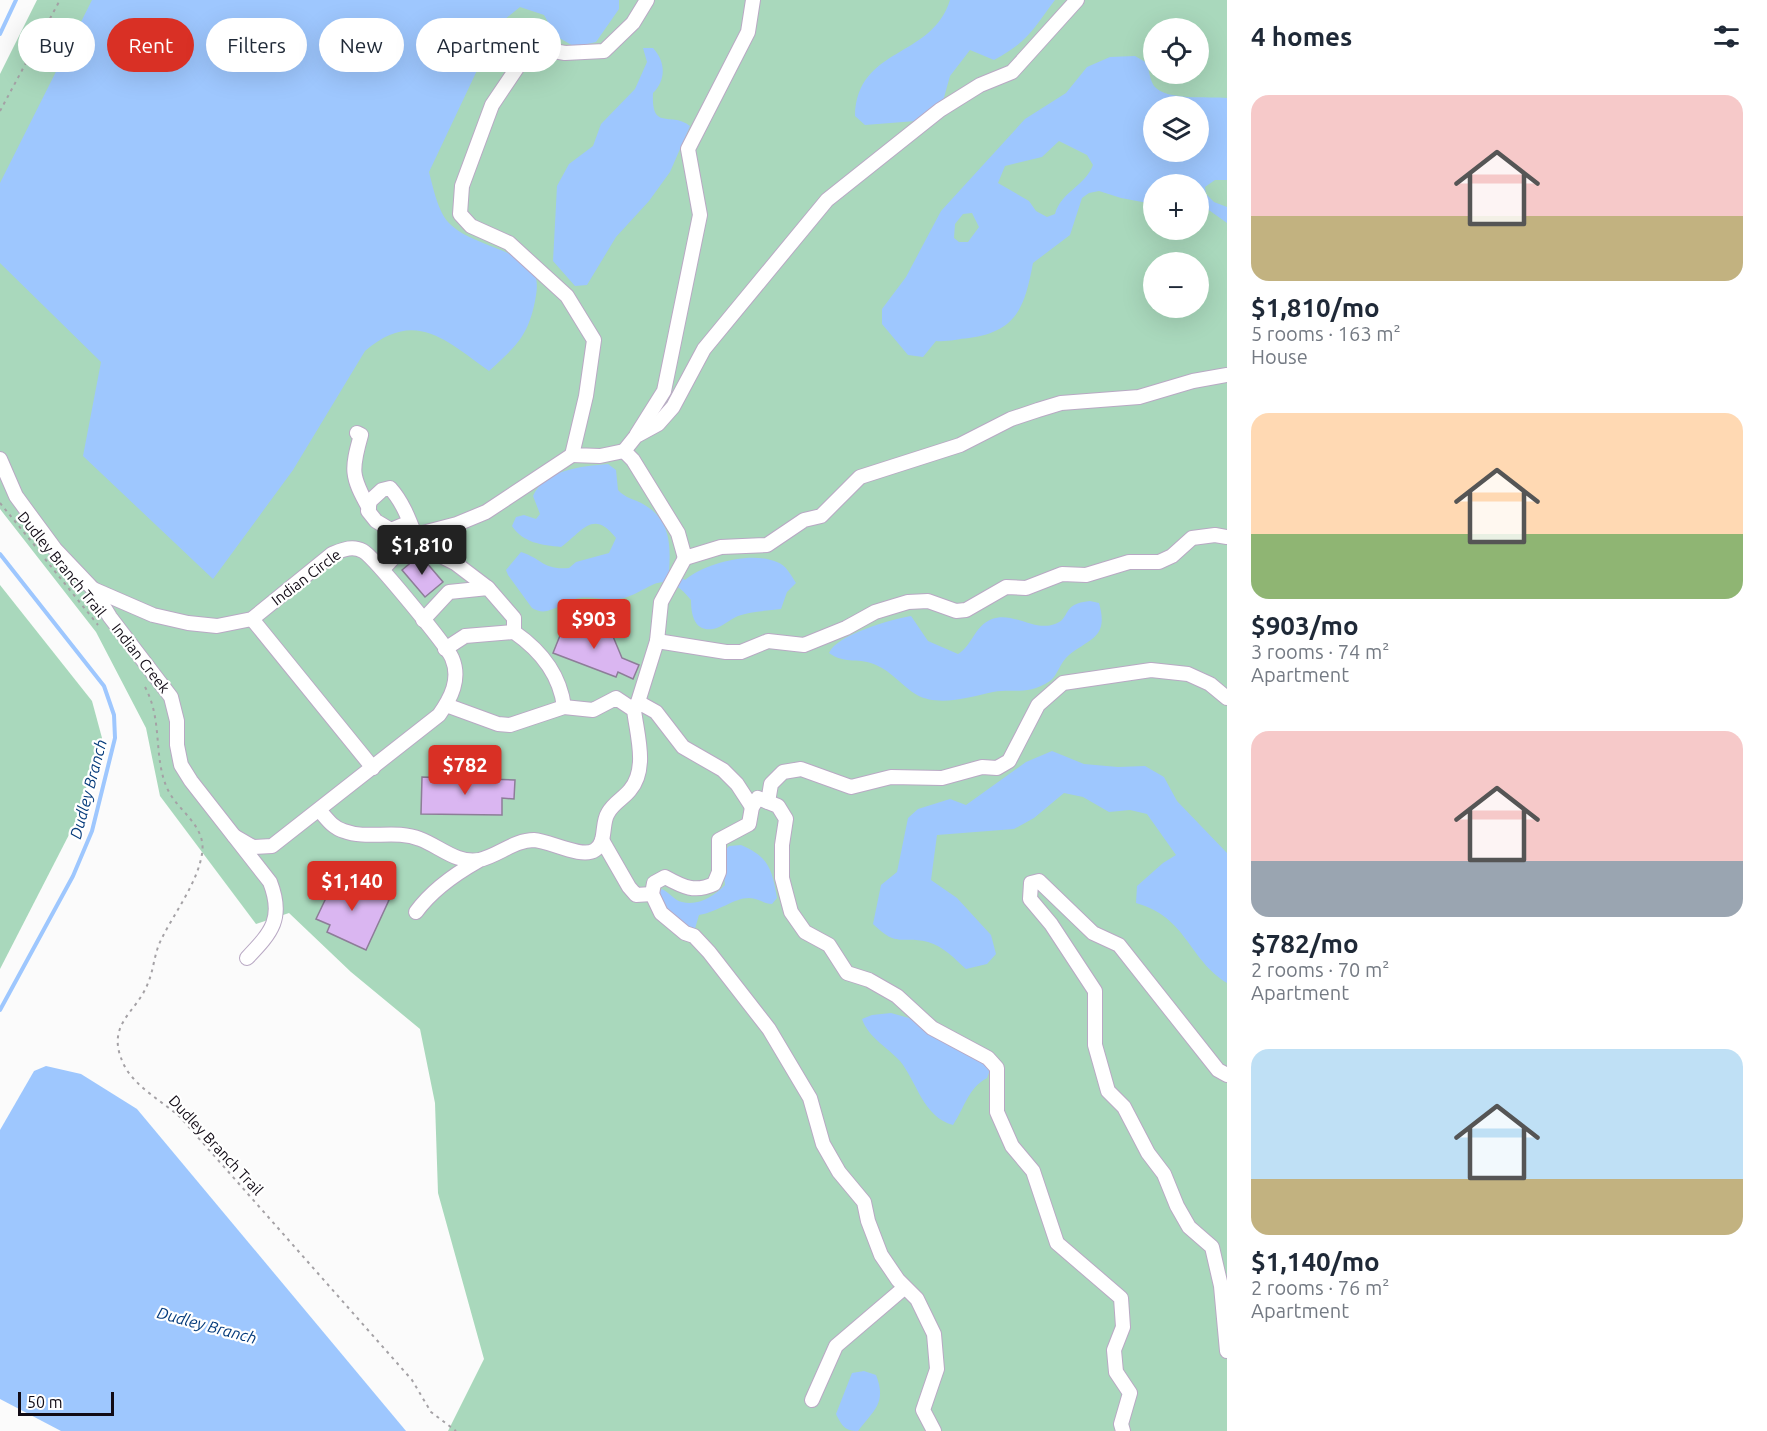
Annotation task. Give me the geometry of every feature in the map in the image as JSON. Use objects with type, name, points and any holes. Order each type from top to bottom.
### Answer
[{"type":"lane","points":[[572,455],[586,396],[594,340],[567,296],[508,243],[471,226],[460,214],[462,186],[492,105],[531,47],[565,52],[604,51],[633,23],[647,0]]},
{"type":"lane","points":[[514,632],[514,618],[488,588],[455,563],[431,551],[413,531],[390,488],[382,490],[370,501],[368,511],[376,521],[391,530],[403,525],[413,531],[457,524],[486,512],[572,455],[600,456],[624,451],[636,436],[664,390],[700,215],[688,149],[748,32],[753,0]]},
{"type":"lane","points":[[636,436],[658,424],[674,407],[704,349],[827,200],[940,110],[980,85],[1012,72],[1077,0]]},
{"type":"lane","points":[[416,912],[426,899],[460,871],[516,843],[531,840],[547,842],[573,851],[590,853],[598,849],[607,814],[631,789],[637,777],[640,755],[636,706],[657,641],[661,602],[675,572],[685,558],[712,549],[767,545],[804,520],[821,516],[860,477],[960,445],[1011,419],[1061,404],[1139,397],[1193,381],[1227,375]]},
{"type":"lane","points":[[357,433],[361,435],[354,461],[355,483],[369,508]]},
{"type":"lane","points":[[624,451],[633,460],[678,533],[685,558]]},
{"type":"lane","name":"Indian Creek","points":[[0,459],[16,496],[55,549],[93,589],[110,617],[171,697],[177,721],[177,745],[182,765],[190,781],[270,882],[277,901],[276,920],[264,940],[247,958]]},
{"type":"lane","points":[[382,569],[413,531]]},
{"type":"lane","points":[[657,641],[726,652],[741,652],[768,640],[804,645],[846,628],[875,612],[908,602],[928,601],[956,611],[966,610],[1006,588],[1026,588],[1062,574],[1086,575],[1129,562],[1159,562],[1172,556],[1192,538],[1215,535],[1227,537]]},
{"type":"lane","name":"Indian Circle","points":[[93,589],[153,615],[188,623],[217,626],[252,619],[332,554],[347,548],[363,551],[382,569],[452,658],[455,678],[452,696],[439,715],[320,811],[272,846],[254,847],[234,836]]},
{"type":"lane","points":[[423,620],[449,592],[488,588]]},
{"type":"lane","points":[[252,619],[373,768]]},
{"type":"lane","points":[[445,649],[465,636],[514,632],[533,646],[557,678],[564,707]]},
{"type":"lane","points":[[768,802],[771,784],[783,772],[801,769],[851,787],[891,777],[942,778],[982,766],[996,768],[1009,761],[1038,705],[1063,683],[1151,670],[1188,674],[1210,684],[1227,698]]},
{"type":"lane","points":[[446,705],[498,724],[510,725],[564,707],[593,710],[616,698],[656,712],[683,747],[723,770],[737,784],[752,807]]},
{"type":"lane","points":[[934,1431],[923,1410],[937,1369],[933,1334],[916,1299],[904,1288],[881,1255],[868,1221],[864,1202],[839,1172],[823,1144],[810,1098],[769,1029],[709,952],[694,936],[685,933],[662,914],[652,894],[654,883],[665,877],[682,886],[701,890],[714,884],[720,872],[719,840],[749,824],[752,807],[758,798],[778,806],[786,819],[782,845],[782,878],[791,912],[805,932],[829,945],[847,973],[869,980],[897,996],[943,1036],[988,1058],[997,1068],[997,1112],[1012,1146],[1033,1171],[1057,1243],[1121,1298],[1123,1328],[1114,1350],[1116,1372],[1130,1393],[1121,1424],[1123,1431]]},
{"type":"lane","points":[[320,811],[336,828],[346,832],[396,833],[420,839],[465,861],[480,860]]},
{"type":"lane","points":[[602,840],[636,895],[652,894]]},
{"type":"lane","points":[[1227,1075],[1218,1070],[1119,945],[1093,933],[1039,881],[1032,883],[1030,899],[1051,924],[1095,991],[1095,1046],[1108,1091],[1124,1107],[1148,1153],[1164,1174],[1177,1206],[1189,1227],[1212,1247],[1221,1286],[1227,1351]]},
{"type":"lane","points":[[812,1400],[836,1346],[904,1288]]},
{"type":"path","points":[[0,111],[60,0]]},
{"type":"path","name":"Dudley Branch Trail","points":[[0,503],[105,633]]},
{"type":"path","name":"Dudley Branch Trail","points":[[141,680],[152,699],[158,724],[166,787],[195,825],[203,852],[198,867],[155,953],[149,982],[123,1020],[118,1044],[124,1065],[137,1081],[180,1117],[412,1380],[432,1412],[456,1431]]},
{"type":"green space","points":[[37,0],[1227,0],[1227,1431],[448,1431],[484,1359],[438,1193],[435,1103],[420,1029],[351,972],[289,913],[256,924],[160,796],[146,728],[96,632],[0,509],[0,74],[18,38],[18,72],[95,72],[95,18],[28,18]]},
{"type":"green space","points":[[0,585],[92,701],[102,738],[75,823],[0,969]]},
{"type":"water","points":[[92,0],[619,0],[619,9],[596,42],[575,47],[561,39],[561,18],[546,18],[544,15],[520,7],[506,18],[416,18],[416,72],[476,72],[429,172],[439,206],[449,223],[468,237],[515,256],[532,270],[537,285],[529,324],[519,340],[489,371],[458,348],[429,333],[414,330],[399,332],[383,338],[365,351],[293,470],[213,579],[83,456],[101,362],[0,263],[0,183],[56,72],[95,72],[95,18],[83,18]]},
{"type":"water","points":[[950,0],[1055,0],[1022,41],[994,60],[970,50],[950,76],[943,101],[916,121],[865,125],[855,116],[859,93],[868,77],[881,64],[928,33],[941,19]]},
{"type":"water","points":[[643,48],[653,48],[662,65],[662,77],[653,93],[655,112],[659,117],[683,122],[690,126],[670,172],[649,201],[616,237],[587,285],[575,286],[553,261],[557,186],[569,164],[593,146],[601,124],[635,89],[647,62]]},
{"type":"water","points":[[1135,56],[1143,61],[1143,84],[1153,84],[1160,91],[1177,96],[1143,96],[1143,162],[1209,162],[1209,98],[1227,98],[1227,180],[1215,180],[1209,184],[1209,174],[1143,174],[1143,202],[1099,191],[1089,193],[1082,198],[1070,235],[1033,263],[1022,304],[1008,323],[985,335],[936,341],[923,357],[908,355],[882,324],[882,309],[906,277],[941,211],[1025,119],[1066,93],[1087,67],[1110,57]],"holes":[[[1059,141],[1087,155],[1093,165],[1085,178],[1062,200],[1055,214],[1047,217],[1036,211],[1029,201],[998,183],[1005,166],[1042,157]],[[972,213],[979,227],[968,242],[959,242],[954,238],[955,224],[963,214]]]},
{"type":"water","points":[[1209,197],[1214,202],[1227,207],[1227,223],[1209,210]]},
{"type":"water","points":[[608,464],[616,470],[618,490],[652,510],[664,525],[670,551],[669,571],[685,580],[704,568],[729,560],[755,558],[780,563],[796,583],[787,592],[781,609],[743,614],[716,628],[702,628],[695,621],[691,600],[681,589],[671,583],[663,582],[618,599],[580,598],[549,611],[538,611],[532,608],[506,570],[521,552],[548,566],[569,568],[576,562],[609,553],[616,538],[608,529],[594,524],[582,530],[561,547],[540,544],[527,540],[516,532],[512,526],[516,517],[524,515],[536,519],[540,514],[533,496],[546,480],[576,468]]},
{"type":"water","points":[[1090,601],[1099,603],[1101,624],[1096,636],[1066,658],[1050,681],[1027,690],[1001,691],[945,701],[926,699],[876,665],[864,661],[841,659],[829,653],[834,646],[853,634],[879,624],[911,616],[928,641],[958,654],[967,646],[981,626],[992,619],[1008,618],[1047,626],[1060,621],[1074,605]]},
{"type":"water","points":[[1052,751],[1084,764],[1118,767],[1145,766],[1164,777],[1177,801],[1227,853],[1227,983],[1214,973],[1166,918],[1153,909],[1136,903],[1137,886],[1163,863],[1176,855],[1147,814],[1130,810],[1109,812],[1083,797],[1064,793],[1034,818],[1014,829],[937,835],[931,880],[957,898],[991,935],[996,954],[987,964],[966,969],[939,946],[919,940],[894,939],[873,924],[881,885],[897,872],[908,818],[918,809],[950,799],[966,805],[1026,762]]},
{"type":"water","points":[[741,845],[758,854],[768,865],[777,898],[772,904],[752,898],[738,900],[699,915],[694,932],[669,925],[658,893],[662,889],[677,900],[688,903],[711,896],[725,885],[722,864],[726,851],[729,846]]},
{"type":"water","points":[[891,1013],[909,1018],[934,1037],[987,1062],[990,1070],[987,1078],[975,1087],[953,1125],[934,1115],[900,1061],[873,1037],[862,1019],[872,1015]]},
{"type":"water","points":[[46,1066],[81,1074],[137,1109],[406,1431],[61,1431],[0,1399],[0,1130],[34,1071]]},
{"type":"water","points":[[864,1371],[876,1375],[879,1399],[874,1411],[858,1431],[850,1430],[842,1425],[836,1414],[852,1373]]},
{"type":"building","points":[[420,555],[443,582],[425,597],[402,570]]},
{"type":"building","points":[[581,623],[593,624],[612,634],[622,658],[639,665],[633,679],[618,672],[616,677],[553,653],[561,633]]},
{"type":"building","points":[[422,777],[515,780],[514,799],[502,798],[502,815],[421,814]]},
{"type":"building","points":[[337,875],[389,900],[366,950],[327,932],[330,925],[316,919]]},
{"type":"waterway","name":"Dudley Branch","points":[[0,34],[16,0]]},
{"type":"waterway","name":"Dudley Branch","points":[[0,554],[104,686],[114,715],[115,738],[92,831],[73,876],[0,1010]]}]
